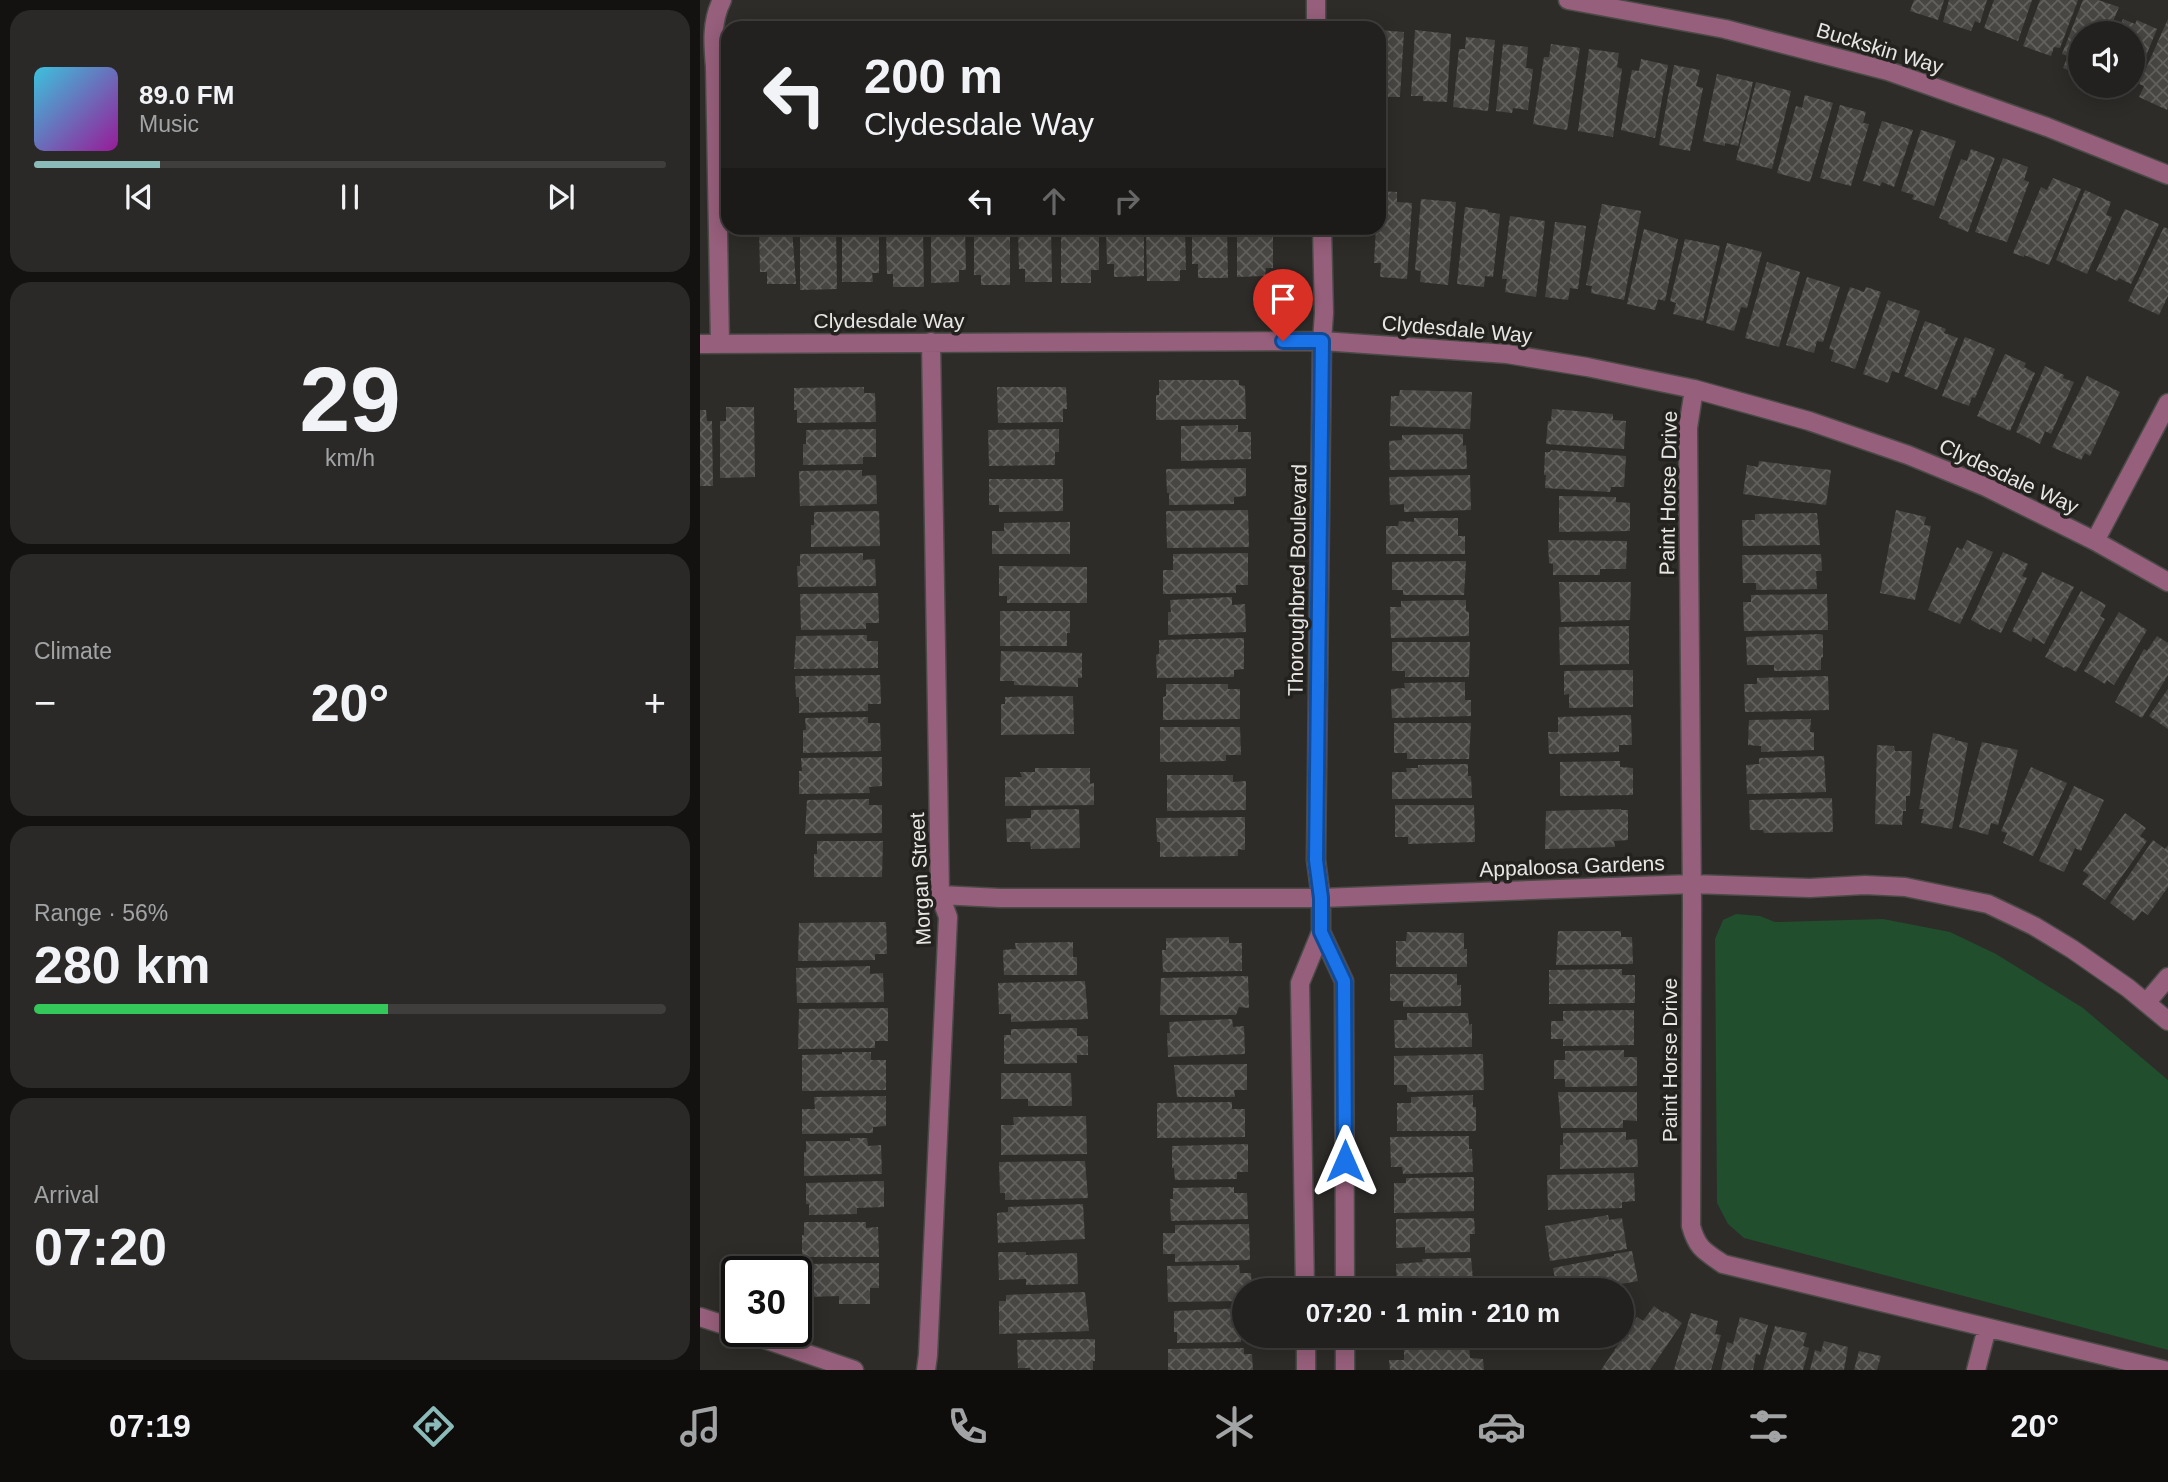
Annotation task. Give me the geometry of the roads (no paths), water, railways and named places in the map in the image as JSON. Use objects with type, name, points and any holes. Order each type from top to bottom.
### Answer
[{"type":"street","points":[[720,344],[715,68],[712,36],[722,0]]},
{"type":"street","points":[[1316,0],[1316,21]]},
{"type":"street","name":"Buckskin Way","points":[[1568,0],[1725,29],[1888,71],[2047,127],[2168,175]]},
{"type":"street","name":"Thoroughbred Boulevard","points":[[1305,1278],[1300,983],[1321,932],[1321,898],[1316,860],[1324,313],[1322,235]]},
{"type":"street","name":"Clydesdale Way","points":[[700,344],[1322,341],[1507,354],[1694,389],[1809,421],[1908,455],[1986,488],[2095,541],[2168,582]]},
{"type":"street","name":"Morgan Street","points":[[926,1370],[948,917],[940,895],[931,342]]},
{"type":"street","name":"Paint Horse Drive","points":[[1694,389],[1688,428],[1692,884],[1691,1226],[1696,1242],[1723,1264],[2164,1370]]},
{"type":"street","points":[[2095,541],[2168,403]]},
{"type":"street","name":"Appaloosa Gardens","points":[[940,895],[1000,898],[1321,898],[1692,884],[1810,888],[1866,885],[1905,887],[1989,904],[2034,926],[2072,949],[2168,1021]]},
{"type":"street","name":"Thoroughbred Boulevard","points":[[1321,932],[1344,981],[1345,1278]]},
{"type":"street","points":[[2146,1003],[2168,977]]},
{"type":"street","points":[[700,1317],[721,1324]]},
{"type":"street","points":[[1976,1370],[1987,1328]]},
{"type":"street","points":[[788,1347],[855,1370]]},
{"type":"street","points":[[1306,1348],[1306,1370]]},
{"type":"street","points":[[1345,1348],[1345,1370]]}]
